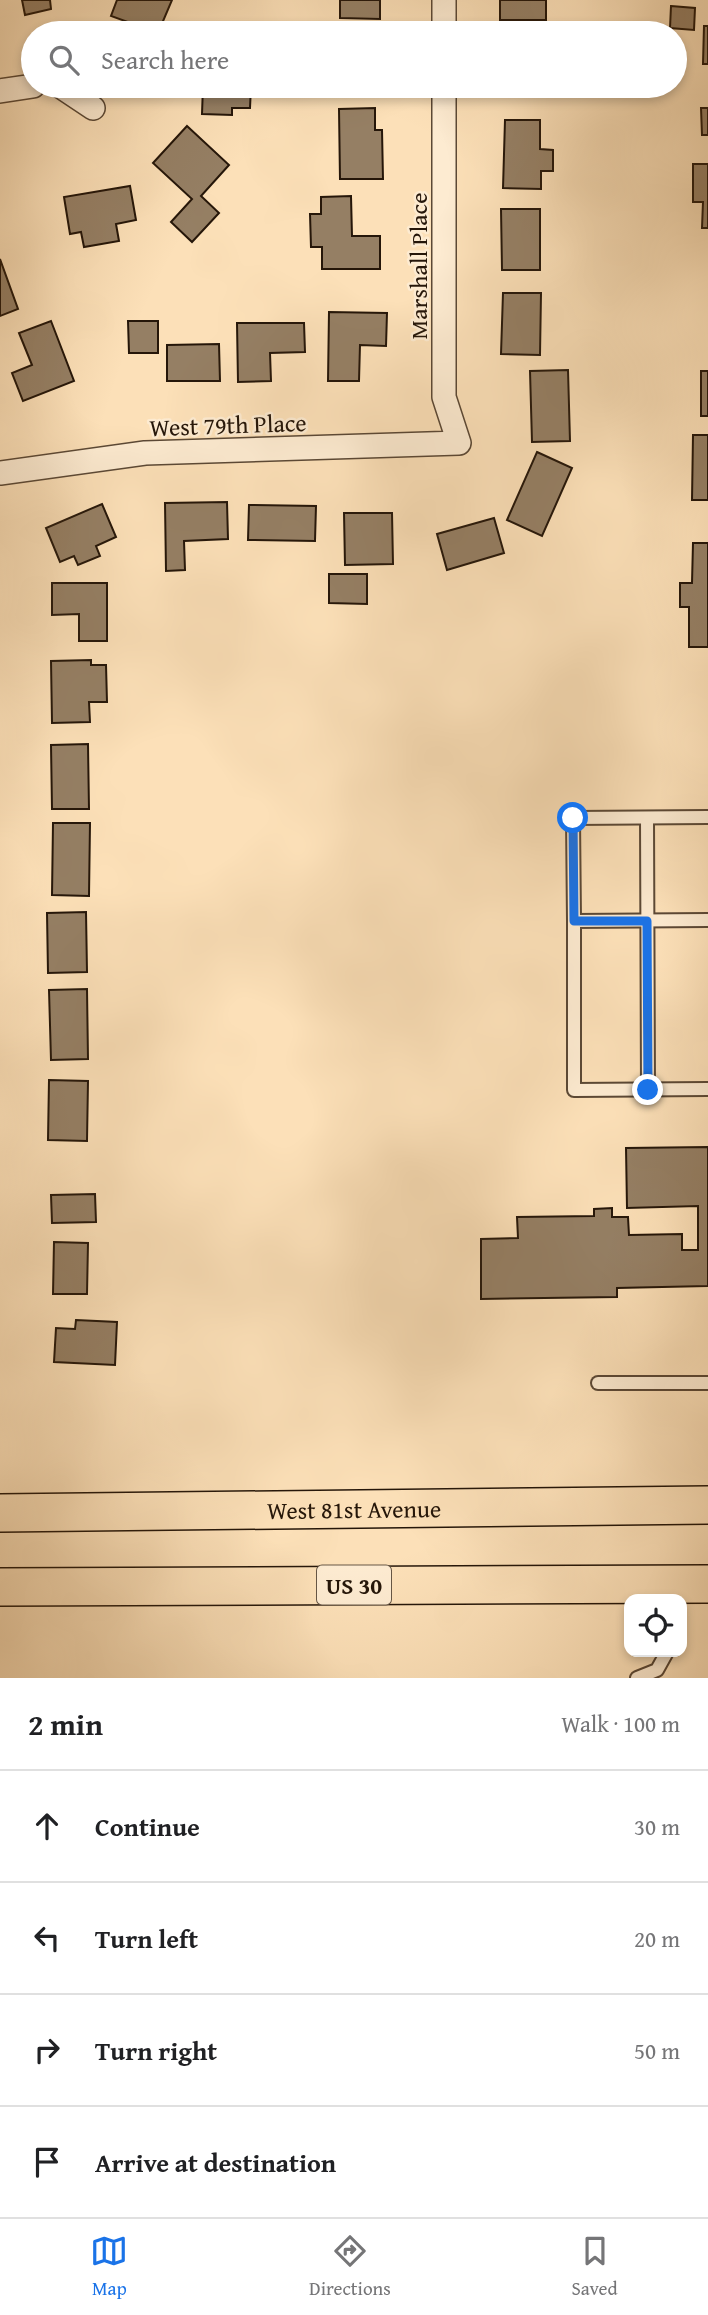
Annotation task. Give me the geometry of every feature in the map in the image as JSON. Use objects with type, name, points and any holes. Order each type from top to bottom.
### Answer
[{"type":"main road","name":"West 81st Avenue","points":[[0,1513],[708,1505]]},
{"type":"main road","name":"US 30","points":[[0,1587],[667,1592],[708,1584]]},
{"type":"street","points":[[444,0],[444,21]]},
{"type":"street","points":[[0,91],[21,88]]},
{"type":"street","points":[[78,98],[93,108]]},
{"type":"street","name":"Marshall Place","points":[[444,98],[444,397],[459,443]]},
{"type":"street","name":"West 79th Place","points":[[0,472],[145,453],[459,443]]},
{"type":"lane","points":[[708,817],[573,818],[574,1090],[708,1089]]},
{"type":"lane","points":[[647,818],[648,1090]]},
{"type":"lane","points":[[574,921],[708,920]]},
{"type":"lane","points":[[598,1383],[708,1383]]},
{"type":"lane","points":[[637,1678],[657,1670],[664,1657]]},
{"type":"building","points":[[22,0],[50,0],[51,9],[25,15]]},
{"type":"building","points":[[117,0],[172,0],[163,21],[125,21],[111,16]]},
{"type":"building","points":[[340,0],[380,0],[380,19],[340,18]]},
{"type":"building","points":[[500,0],[546,0],[546,20],[500,20]]},
{"type":"building","points":[[671,6],[695,8],[694,30],[687,29],[687,21],[670,21]]},
{"type":"building","points":[[704,26],[708,26],[708,64],[703,64]]},
{"type":"building","points":[[203,98],[250,98],[250,108],[232,108],[232,115],[202,114]]},
{"type":"building","points":[[375,108],[375,130],[382,130],[383,179],[340,179],[339,109]]},
{"type":"building","points":[[701,108],[708,108],[708,135],[702,135]]},
{"type":"building","points":[[505,120],[540,120],[540,149],[553,150],[553,171],[541,171],[541,189],[503,188]]},
{"type":"building","points":[[187,126],[229,165],[201,196],[219,213],[192,242],[171,222],[192,199],[153,163]]},
{"type":"building","points":[[693,164],[708,164],[708,228],[702,228],[703,202],[693,202]]},
{"type":"building","points":[[130,186],[136,220],[116,224],[119,241],[84,247],[81,232],[70,234],[64,197]]},
{"type":"building","points":[[351,196],[352,236],[380,236],[380,269],[322,269],[322,247],[311,247],[310,214],[321,214],[321,197]]},
{"type":"building","points":[[501,209],[540,209],[540,270],[502,270]]},
{"type":"building","points":[[0,259],[18,309],[0,316]]},
{"type":"building","points":[[503,293],[541,293],[540,355],[501,354]]},
{"type":"building","points":[[329,312],[387,313],[386,346],[360,345],[359,381],[328,381]]},
{"type":"building","points":[[51,321],[74,381],[23,401],[12,373],[32,365],[19,333]]},
{"type":"building","points":[[128,321],[158,321],[158,353],[129,353]]},
{"type":"building","points":[[237,323],[304,323],[305,352],[270,353],[271,381],[238,382]]},
{"type":"building","points":[[219,344],[220,381],[167,381],[167,345]]},
{"type":"building","points":[[568,370],[570,441],[532,442],[530,371]]},
{"type":"building","points":[[701,371],[708,371],[708,416],[701,416]]},
{"type":"building","points":[[693,435],[708,435],[708,500],[692,500]]},
{"type":"building","points":[[537,452],[572,468],[542,536],[507,520]]},
{"type":"building","points":[[227,502],[228,539],[184,541],[185,570],[166,571],[165,503]]},
{"type":"building","points":[[102,504],[116,537],[96,546],[100,556],[78,565],[74,556],[60,562],[46,528]]},
{"type":"building","points":[[249,505],[316,506],[315,541],[248,540]]},
{"type":"building","points":[[344,513],[392,513],[393,564],[345,565]]},
{"type":"building","points":[[494,518],[504,553],[447,570],[437,534]]},
{"type":"building","points":[[693,543],[708,543],[708,647],[689,647],[689,607],[680,607],[680,583],[692,583]]},
{"type":"building","points":[[329,574],[367,574],[367,604],[329,603]]},
{"type":"building","points":[[52,583],[107,583],[107,641],[79,641],[79,614],[52,615]]},
{"type":"building","points":[[91,660],[91,665],[106,665],[107,702],[89,702],[90,722],[52,723],[51,661]]},
{"type":"building","points":[[88,744],[89,809],[52,809],[51,745]]},
{"type":"building","points":[[53,823],[90,823],[89,896],[52,895]]},
{"type":"building","points":[[86,912],[87,972],[48,973],[47,913]]},
{"type":"building","points":[[87,989],[88,1059],[51,1060],[49,990]]},
{"type":"building","points":[[49,1080],[88,1081],[87,1141],[48,1140]]},
{"type":"building","points":[[708,1147],[708,1286],[617,1288],[617,1297],[481,1299],[481,1239],[518,1238],[517,1217],[594,1216],[594,1209],[612,1208],[612,1217],[628,1217],[629,1235],[682,1234],[682,1250],[698,1250],[698,1206],[627,1208],[626,1148]]},
{"type":"building","points":[[95,1194],[96,1222],[52,1223],[51,1195]]},
{"type":"building","points":[[54,1242],[88,1243],[87,1294],[53,1294]]},
{"type":"building","points":[[76,1320],[117,1322],[115,1365],[54,1362],[56,1328],[75,1329]]},
{"type":"route","points":[[573,818],[574,921],[647,921],[648,1090]]}]
